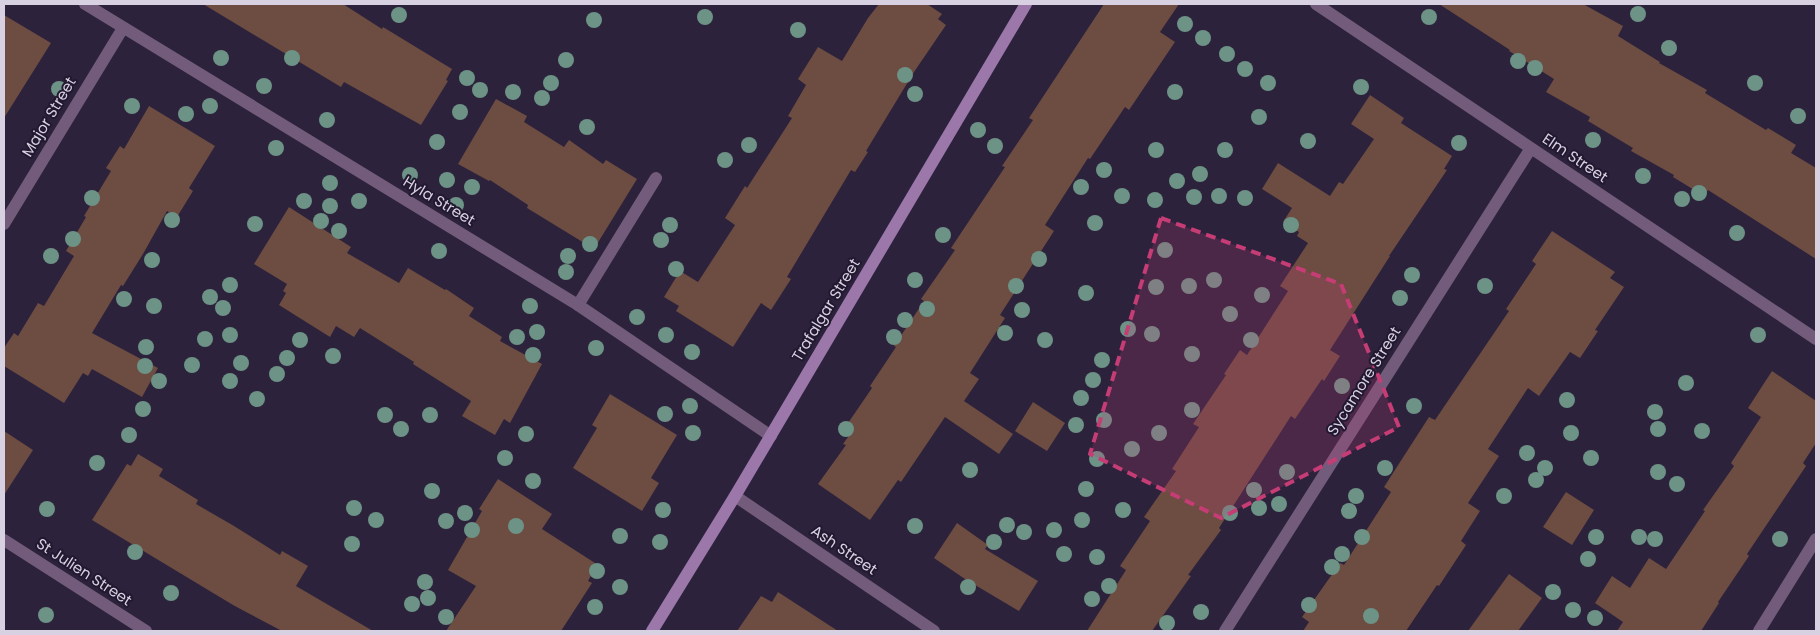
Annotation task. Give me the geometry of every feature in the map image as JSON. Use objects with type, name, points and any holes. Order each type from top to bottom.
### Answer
[{"type":"main road","name":"Trafalgar Street","points":[[652,631],[771,436],[1026,4]]},
{"type":"street","name":"Hyla Street","points":[[85,4],[578,305],[771,436]]},
{"type":"street","name":"Elm Street","points":[[1316,4],[1816,339]]},
{"type":"street","name":"Major Street","points":[[4,223],[123,28]]},
{"type":"street","name":"Sycamore Street","points":[[1224,631],[1531,148]]},
{"type":"street","points":[[578,305],[656,178]]},
{"type":"street","name":"Ash Street","points":[[735,496],[934,631]]},
{"type":"street","points":[[1759,631],[1816,539]]},
{"type":"street","name":"St Julien Street","points":[[4,540],[146,631]]},
{"type":"highlighted area","points":[[1161,218],[1341,284],[1399,427],[1221,518],[1090,454]]},
{"type":"building","points":[[203,4],[343,4],[452,69],[446,80],[448,81],[421,125],[344,82],[341,87]]},
{"type":"building","points":[[879,4],[927,4],[942,14],[938,19],[946,25],[914,72],[855,172],[851,170],[787,277],[791,279],[771,310],[761,303],[733,347],[676,311],[679,306],[664,297],[680,271],[698,282],[735,225],[725,218],[745,186],[747,188],[792,118],[788,116],[806,85],[798,79],[818,47],[842,61],[868,18]]},
{"type":"building","points":[[1104,4],[1179,4],[1160,32],[1175,42],[1129,110],[1125,107],[1090,159],[1088,158],[1045,225],[1054,231],[1000,315],[1005,318],[970,373],[979,379],[964,401],[1013,434],[999,454],[945,417],[901,482],[898,480],[870,520],[818,484],[846,445],[843,444],[853,430],[846,426],[872,388],[870,386],[924,301],[921,299],[955,250],[951,248],[1005,167],[1002,166],[1033,120],[1029,118]]},
{"type":"building","points":[[1439,4],[1583,4],[1623,26],[1618,36],[1659,63],[1707,90],[1705,93],[1766,130],[1768,128],[1796,145],[1791,153],[1816,168],[1816,259],[1708,190],[1704,196],[1673,177],[1674,175],[1631,151],[1633,148],[1588,121],[1590,117],[1546,92],[1554,79]]},
{"type":"building","points":[[4,15],[51,43],[4,118]]},
{"type":"building","points":[[1370,95],[1404,118],[1401,123],[1452,156],[1444,169],[1447,170],[1389,256],[1330,350],[1340,356],[1324,381],[1322,379],[1295,419],[1291,416],[1219,528],[1221,530],[1188,575],[1191,576],[1152,631],[1087,631],[1126,570],[1120,566],[1150,521],[1144,517],[1176,471],[1172,469],[1199,427],[1193,424],[1226,375],[1224,374],[1240,350],[1247,355],[1288,291],[1280,286],[1308,243],[1297,236],[1299,232],[1283,222],[1292,208],[1262,189],[1278,163],[1330,196],[1339,182],[1343,184],[1374,139],[1351,124]]},
{"type":"building","points":[[496,99],[527,116],[524,122],[564,147],[569,140],[603,164],[606,160],[637,179],[594,249],[527,208],[528,205],[490,180],[458,164]]},
{"type":"building","points":[[149,106],[215,146],[189,188],[193,191],[177,217],[167,211],[143,254],[123,286],[121,285],[92,333],[158,368],[142,397],[92,369],[88,376],[83,373],[64,403],[4,366],[4,348],[14,333],[18,336],[38,303],[44,306],[74,256],[66,251],[111,171],[106,168],[120,146],[124,149]]},
{"type":"building","points":[[289,207],[351,247],[347,253],[399,283],[408,268],[446,289],[474,308],[469,316],[502,337],[500,341],[542,364],[510,423],[504,419],[495,435],[462,416],[471,401],[360,328],[354,337],[336,326],[330,337],[279,305],[286,293],[283,291],[287,284],[254,264]]},
{"type":"building","points":[[1552,231],[1615,272],[1610,278],[1624,287],[1595,330],[1598,331],[1580,358],[1570,352],[1539,396],[1528,388],[1488,449],[1499,456],[1468,503],[1480,511],[1461,541],[1466,545],[1406,631],[1303,631],[1309,622],[1302,617],[1340,563],[1344,565],[1391,492],[1384,487],[1429,417],[1435,420],[1509,311],[1506,309],[1536,264],[1532,261]]},
{"type":"building","points":[[1772,371],[1816,401],[1816,443],[1803,463],[1806,466],[1747,554],[1749,556],[1701,631],[1617,631],[1623,622],[1595,603],[1612,576],[1630,588],[1649,558],[1666,569],[1705,511],[1703,510],[1734,466],[1731,463],[1761,417],[1748,408]]},
{"type":"building","points":[[610,394],[677,435],[651,478],[659,483],[642,511],[573,468],[597,428],[592,425]]},
{"type":"building","points":[[1033,402],[1065,423],[1047,451],[1015,431]]},
{"type":"building","points":[[4,431],[33,450],[4,495]]},
{"type":"building","points":[[138,454],[163,469],[159,476],[198,500],[196,504],[280,555],[282,551],[308,566],[296,586],[373,631],[282,631],[233,605],[92,520],[127,464],[131,466]]},
{"type":"building","points":[[498,479],[552,514],[542,529],[595,563],[591,568],[594,570],[588,581],[592,583],[561,631],[446,631],[476,586],[448,570],[482,511],[479,509]]},
{"type":"building","points":[[1566,492],[1594,510],[1572,545],[1543,527]]},
{"type":"building","points":[[957,523],[988,545],[985,549],[1038,581],[1019,611],[934,558]]},
{"type":"building","points":[[1509,574],[1542,598],[1518,631],[1468,631]]},
{"type":"building","points":[[778,592],[838,631],[737,631],[761,596],[772,602]]}]
